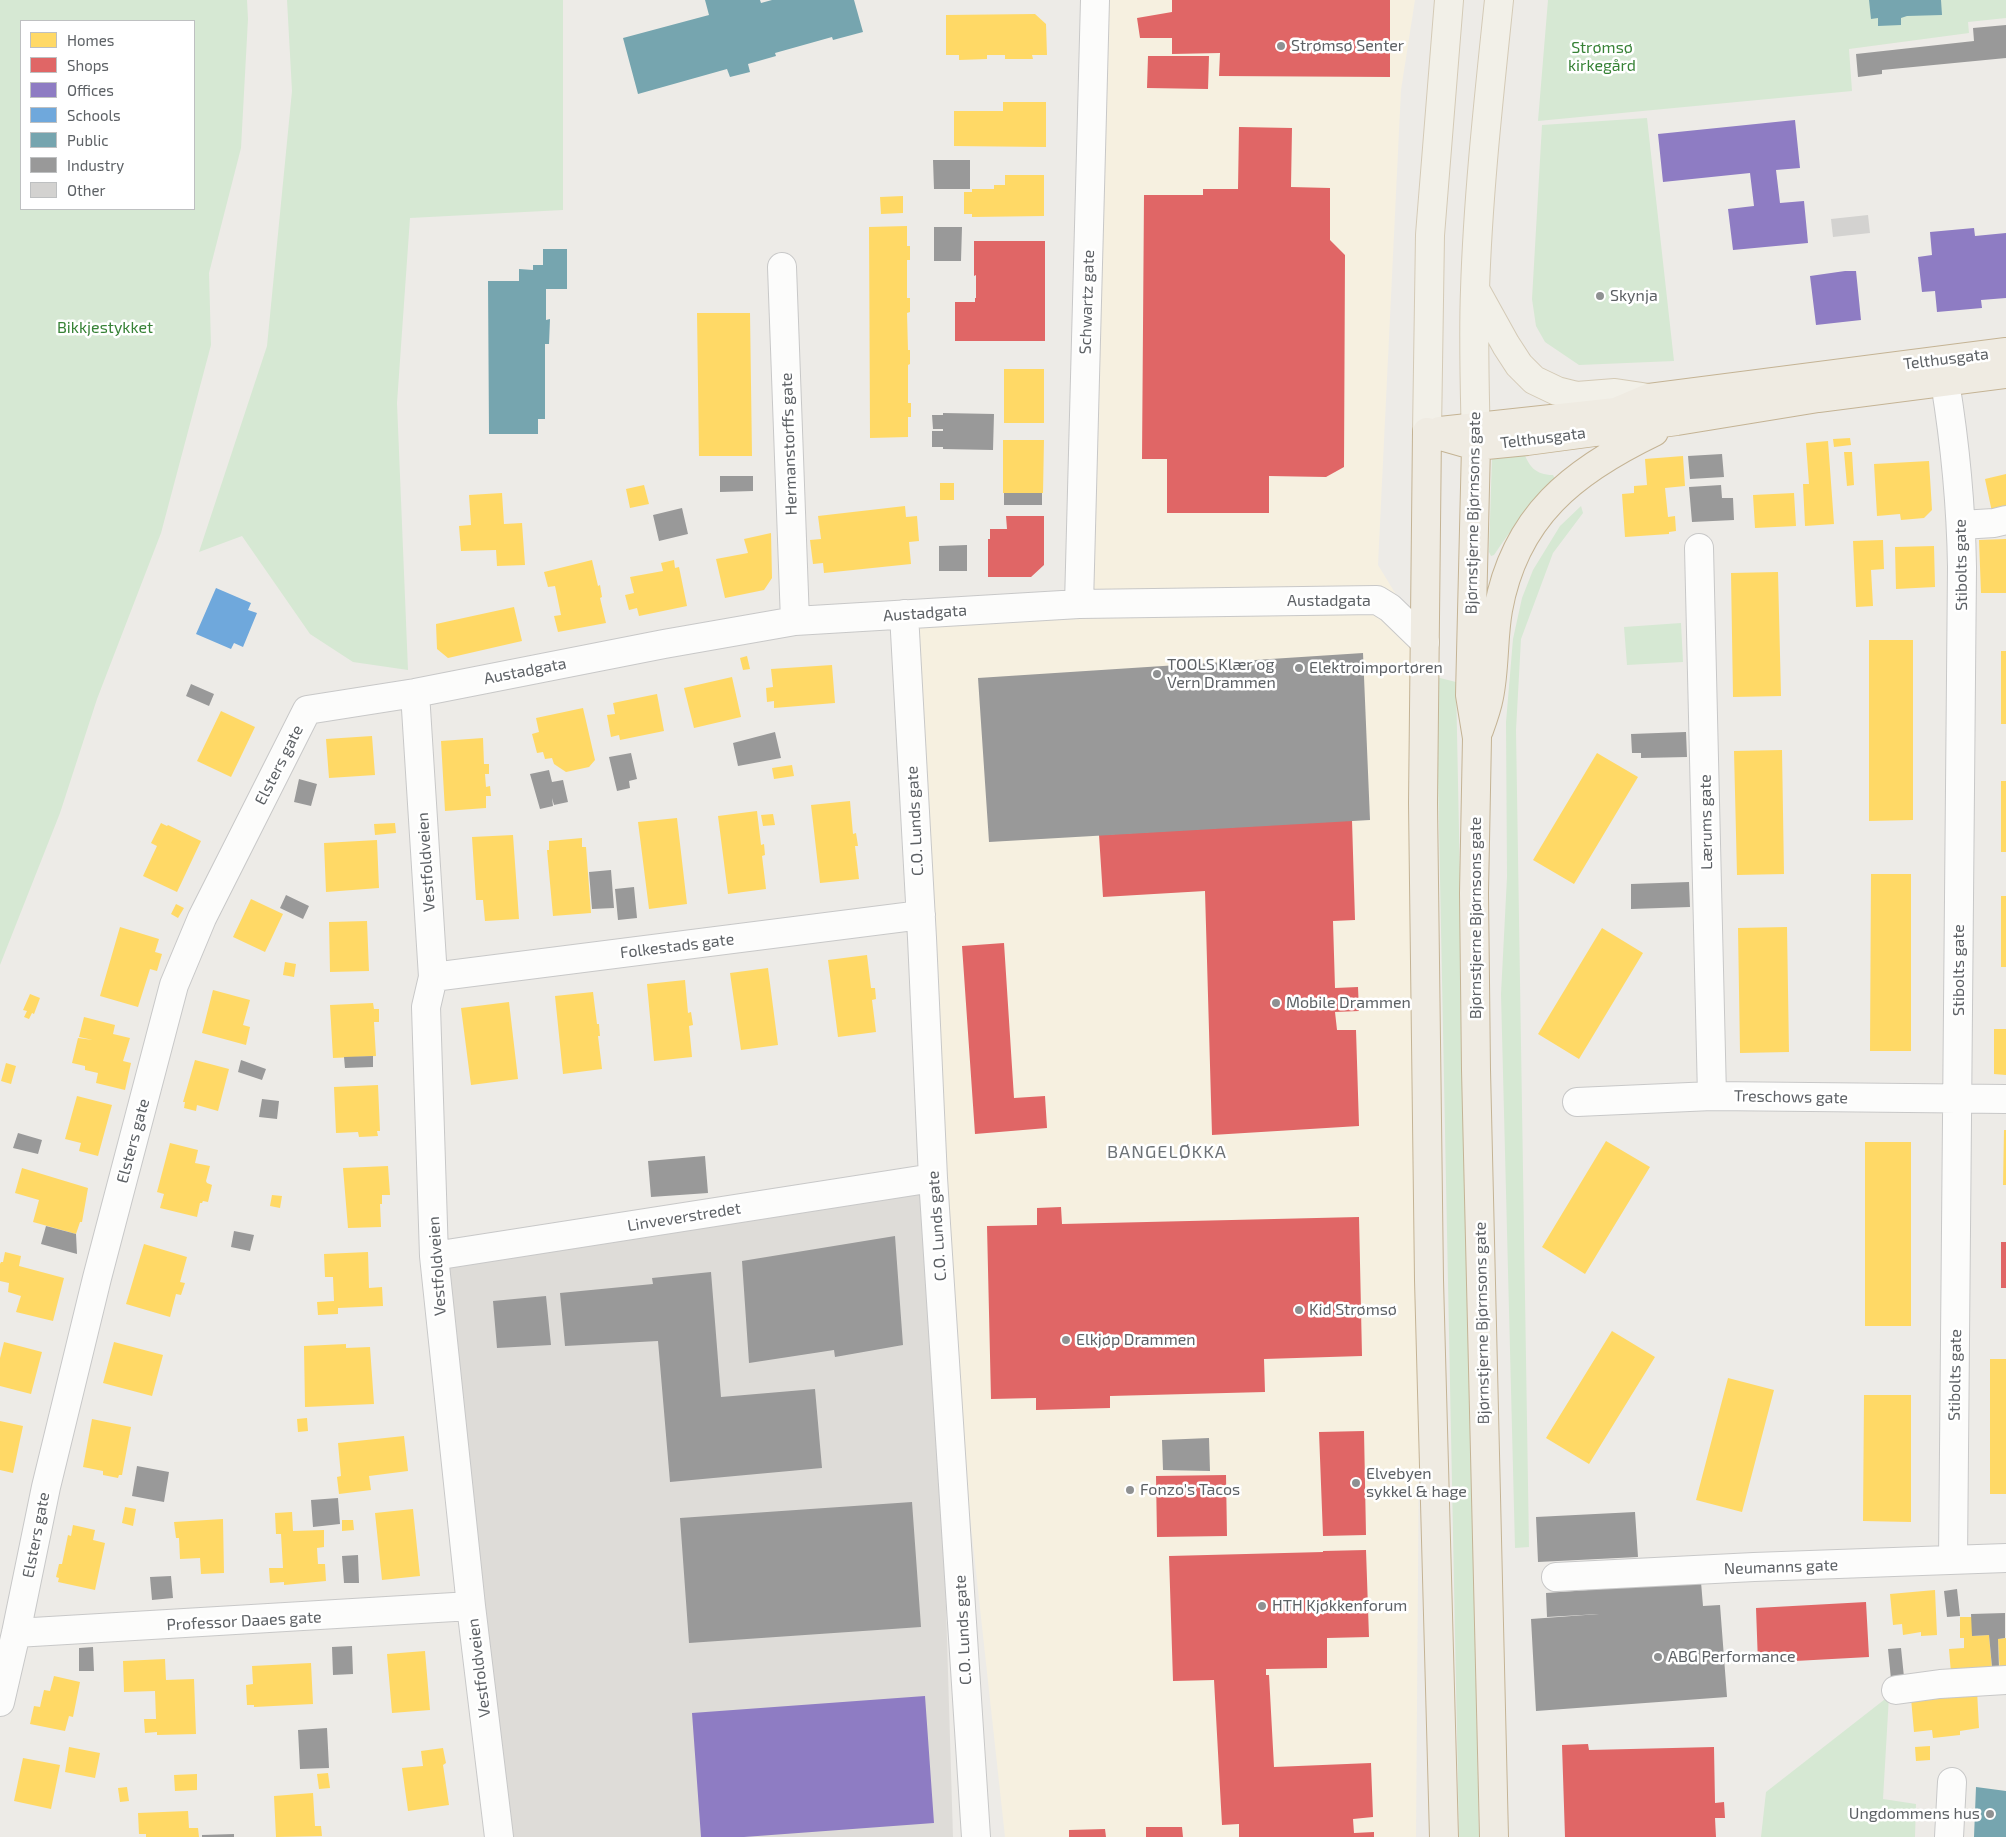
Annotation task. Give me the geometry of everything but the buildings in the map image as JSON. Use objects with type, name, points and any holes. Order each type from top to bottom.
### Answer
[{"type":"highway","name":"Telthusgata","points":[[1476,436],[1616,412],[1649,398],[2006,352]]},
{"type":"highway","name":"Telthusgata","points":[[1427,432],[1527,442],[1677,421],[1818,398],[2006,374]]},
{"type":"highway","name":"Telthusgata","points":[[1477,738],[1489,698],[1498,611],[1504,581],[1515,554],[1530,528],[1562,491],[1597,462],[1677,421]]},
{"type":"highway","points":[[1427,432],[1423,804],[1429,1280],[1444,1837]]},
{"type":"highway","name":"Bjørnstjerne Bjørnsons gate","points":[[1476,436],[1470,695],[1477,738],[1474,893],[1476,1070],[1494,1837]]},
{"type":"main road","points":[[1427,432],[1430,235],[1449,0]]},
{"type":"main road","name":"Bjørnstjerne Bjørnsons gate","points":[[1476,436],[1474,388],[1475,290],[1488,105],[1499,0]]},
{"type":"main road","name":"Telthusgata","points":[[1475,290],[1519,365],[1534,380],[1557,391],[1577,396],[1614,393],[1649,398]]},
{"type":"street","name":"Schwartz gate","points":[[1079,604],[1095,0]]},
{"type":"street","name":"Hermanstorffs gate","points":[[782,267],[795,621]]},
{"type":"street","name":"Stibolts gate","points":[[1945,382],[1951,418],[1961,525],[1953,1560]]},
{"type":"street","points":[[1961,525],[1994,523],[2006,520]]},
{"type":"street","name":"Lærums gate","points":[[1699,548],[1712,1096]]},
{"type":"street","name":"Austadgata","points":[[415,693],[664,644],[795,621],[1079,604],[1377,600],[1390,608],[1425,642]]},
{"type":"street","name":"C.O. Lunds gate","points":[[904,614],[933,1178],[976,1837]]},
{"type":"street","name":"Elsters gate","points":[[0,1702],[46,1487],[97,1278],[174,985],[202,918],[307,710],[415,693]]},
{"type":"street","name":"Vestfoldveien","points":[[415,693],[433,978],[426,1007],[434,1256],[471,1606],[499,1837]]},
{"type":"street","name":"Folkestads gate","points":[[433,978],[921,916]]},
{"type":"street","name":"Treschows gate","points":[[1577,1102],[1712,1096],[2006,1100]]},
{"type":"street","name":"Linveverstredet","points":[[434,1256],[933,1178]]},
{"type":"street","name":"Neumanns gate","points":[[1556,1577],[1754,1567],[2006,1558]]},
{"type":"street","name":"Professor Daaes gate","points":[[16,1634],[471,1606]]},
{"type":"street","points":[[1896,1690],[1940,1684],[2006,1680]]},
{"type":"street","points":[[1949,1837],[1952,1782]]},
{"type":"shaded area","points":[[1095,0],[1415,0],[1401,90],[1378,565],[1425,642],[1416,1837],[1005,1837],[933,1178],[904,614],[1079,604]]},
{"type":"shaded area","points":[[933,1178],[953,1837],[509,1837],[434,1256]]},
{"type":"green space","name":"Bikkjestykket","points":[[0,0],[247,0],[248,19],[241,148],[209,273],[211,345],[161,533],[97,699],[60,813],[0,965]]},
{"type":"green space","points":[[287,0],[563,0],[563,210],[410,218],[397,403],[408,670],[353,662],[310,634],[242,536],[199,552],[267,346],[292,91]]},
{"type":"green space","name":"Strømsø kirkegård","points":[[1548,0],[2006,0],[2006,18],[1968,22],[1969,33],[1849,49],[1852,91],[1538,121]]},
{"type":"green space","points":[[1647,118],[1674,361],[1579,365],[1545,342],[1536,326],[1532,299],[1542,125]]},
{"type":"green space","points":[[1523,451],[1534,469],[1547,475],[1553,475],[1555,479],[1530,506],[1494,555],[1491,556],[1489,552],[1492,456]]},
{"type":"green space","points":[[1581,506],[1583,513],[1553,553],[1521,639],[1516,730],[1529,1547],[1515,1548],[1501,994],[1507,877],[1506,722],[1513,639],[1522,598],[1533,570],[1560,526]]},
{"type":"green space","points":[[1681,623],[1683,662],[1627,665],[1624,627]]},
{"type":"green space","points":[[1436,677],[1456,682],[1479,1837],[1459,1837]]},
{"type":"green space","points":[[1889,1696],[1883,1799],[1916,1804],[1915,1837],[1761,1837],[1766,1792]]},
{"type":"place","name":"Strømsø Senter","points":[[1281,46]]},
{"type":"place","name":"Skynja","points":[[1600,296]]},
{"type":"place","name":"Elektroimportøren","points":[[1299,668]]},
{"type":"place","name":"TOOLS Klær og Vern Drammen","points":[[1157,674]]},
{"type":"place","name":"Mobile Drammen","points":[[1276,1003]]},
{"type":"place","name":"Kid Strømsø","points":[[1299,1310]]},
{"type":"place","name":"Elkjøp Drammen","points":[[1066,1340]]},
{"type":"place","name":"Elvebyen sykkel & hage","points":[[1356,1483]]},
{"type":"place","name":"Fonzo's Tacos","points":[[1130,1490]]},
{"type":"place","name":"HTH Kjøkkenforum","points":[[1262,1606]]},
{"type":"place","name":"ABG Performance","points":[[1658,1657]]},
{"type":"place","name":"Ungdommens hus","points":[[1990,1814]]},
{"type":"district","name":"BANGELØKKA","points":[[1167,1152]]}]
